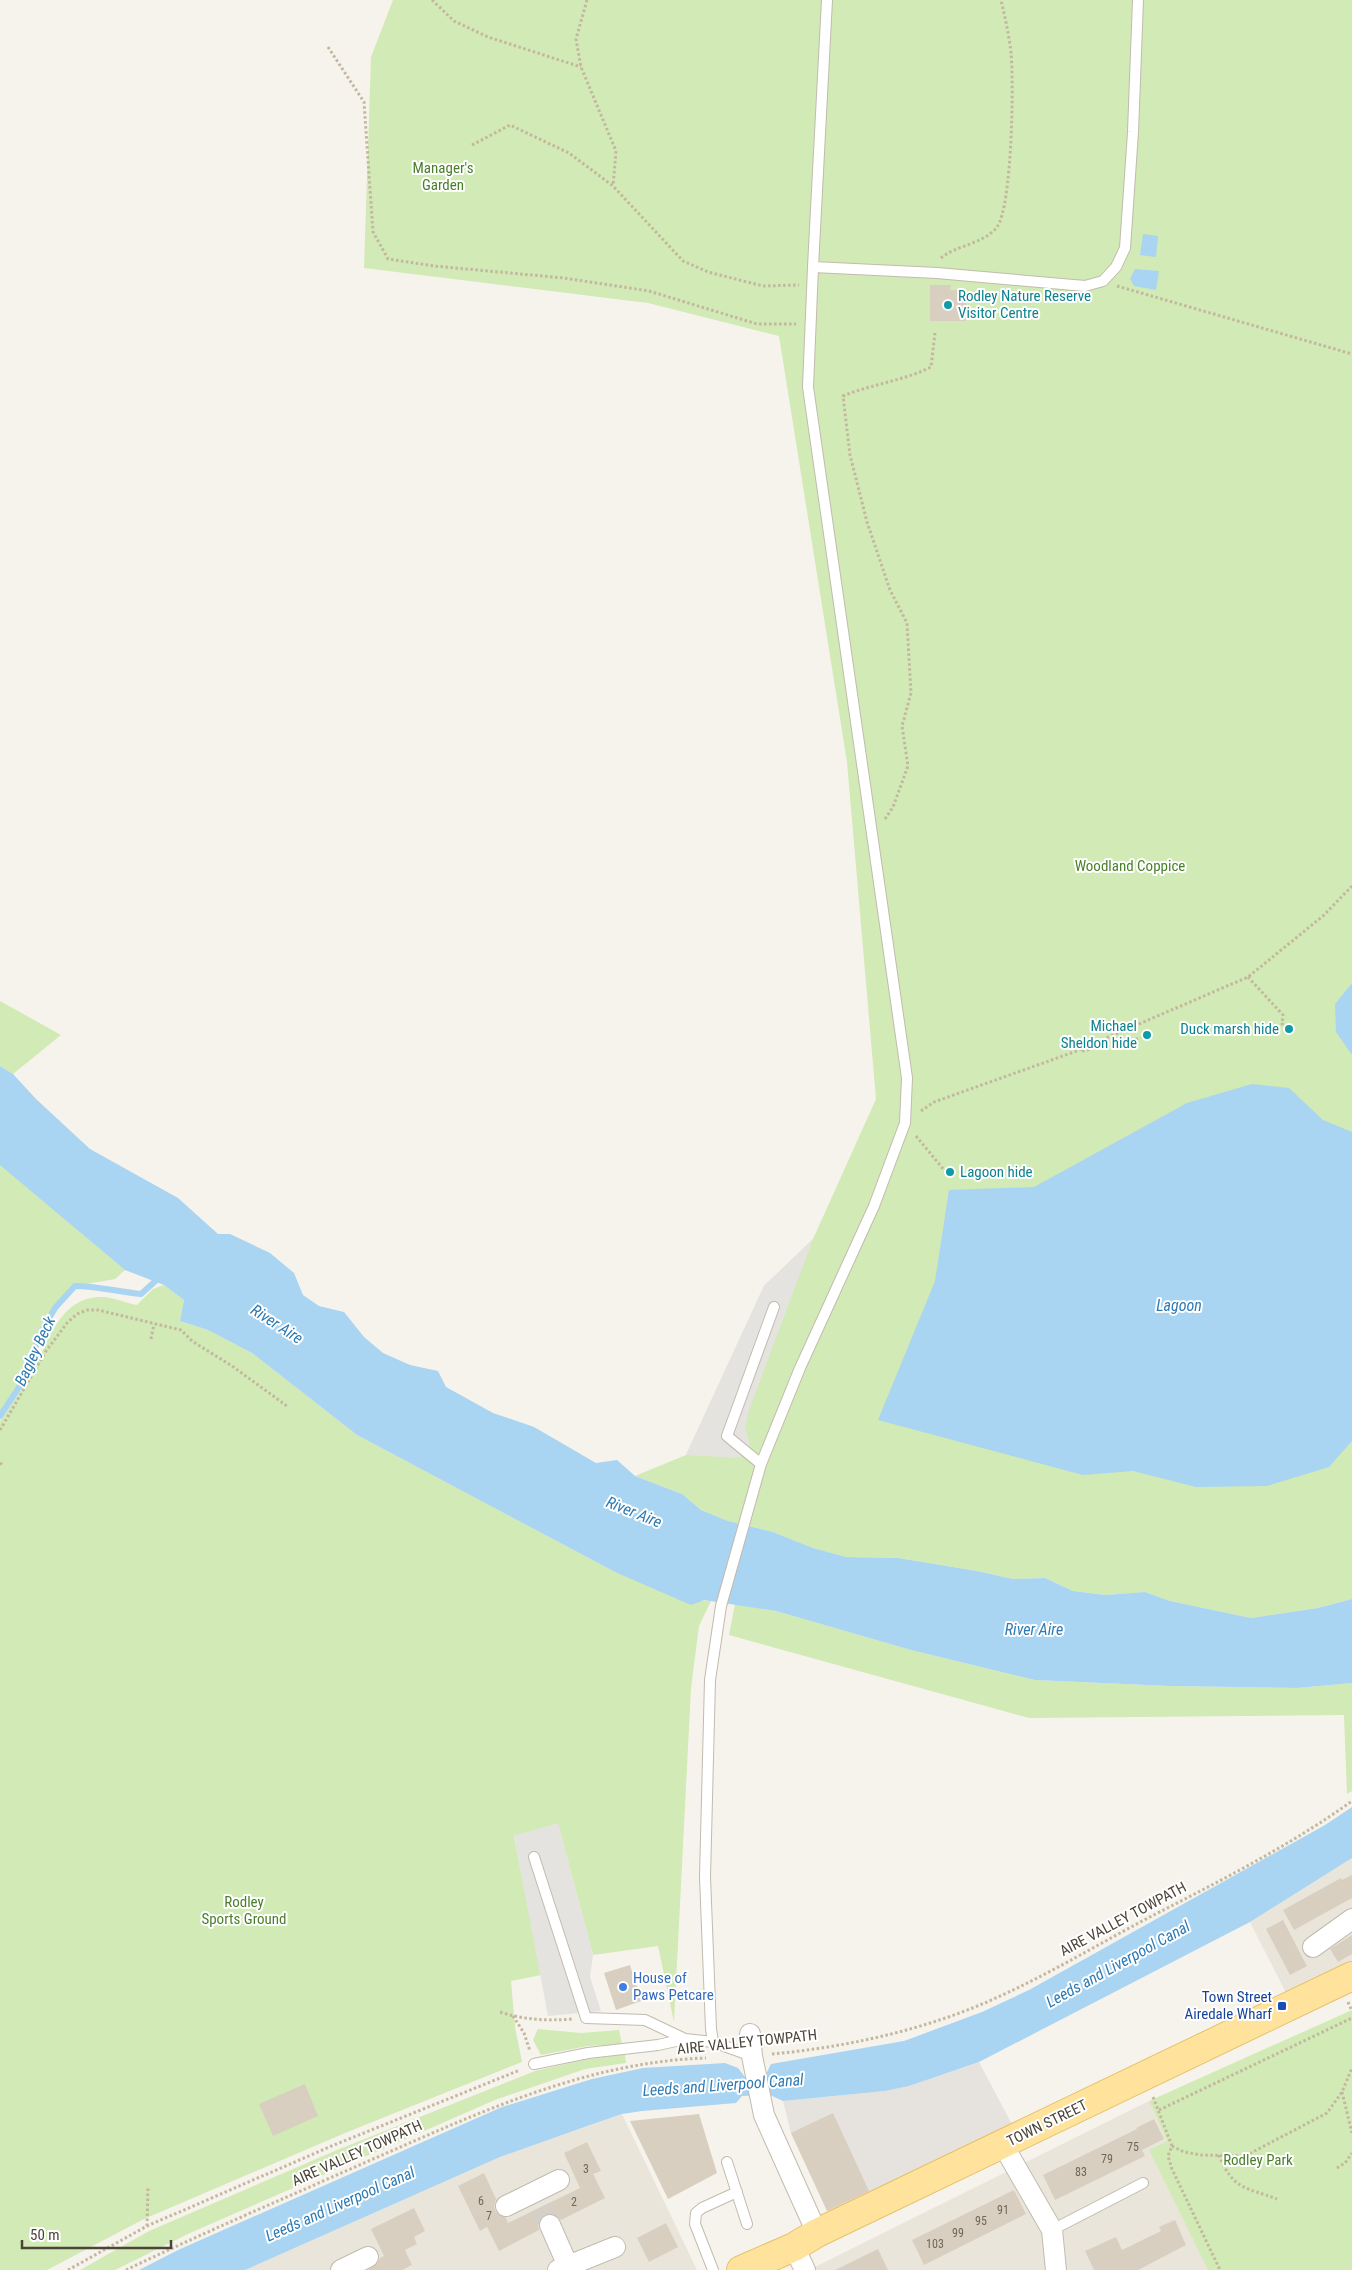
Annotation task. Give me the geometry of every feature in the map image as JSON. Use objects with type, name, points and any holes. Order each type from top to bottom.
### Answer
[{"type":"main road","name":"TOWN STREET","points":[[741,2270],[799,2258],[817,2233],[1352,1976]]},
{"type":"street","points":[[1313,1946],[1352,1919]]},
{"type":"street","points":[[750,2034],[753,2064],[764,2115],[817,2233]]},
{"type":"street","points":[[1003,2145],[1052,2230],[1056,2270]]},
{"type":"street","points":[[506,2206],[538,2200],[559,2180]]},
{"type":"street","points":[[550,2225],[563,2268],[615,2247]]},
{"type":"street","points":[[341,2270],[368,2257]]},
{"type":"lane","points":[[713,2042],[708,1972],[705,1878],[710,1680],[721,1606],[754,1497],[761,1464],[800,1368],[874,1206],[905,1123],[907,1078],[808,387],[828,0]]},
{"type":"lane","points":[[813,267],[937,273],[1085,286],[1103,281],[1116,268],[1125,248],[1133,132],[1138,0]]},
{"type":"lane","points":[[761,1464],[726,1436],[774,1306]]},
{"type":"lane","points":[[534,1857],[586,2018],[645,2020],[685,2039]]},
{"type":"lane","points":[[534,2064],[588,2053],[658,2045],[685,2039],[713,2042],[753,2064]]},
{"type":"lane","points":[[727,2162],[747,2224]]},
{"type":"lane","points":[[1052,2230],[1143,2183]]},
{"type":"lane","points":[[713,2270],[695,2224],[696,2213],[702,2208],[737,2192]]},
{"type":"path","points":[[432,0],[454,21],[488,36],[580,66]]},
{"type":"path","points":[[587,0],[576,39],[580,66],[616,152],[612,186]]},
{"type":"path","points":[[937,273],[941,257],[976,242],[998,227],[1006,194],[1012,142],[1011,53],[1002,0]]},
{"type":"path","points":[[328,47],[364,102],[373,232],[388,259],[434,266],[564,278],[648,291],[757,324],[812,324]]},
{"type":"path","points":[[472,145],[510,125],[569,153],[612,186],[684,260],[708,272],[763,286],[812,285]]},
{"type":"path","points":[[1103,281],[1352,354]]},
{"type":"path","points":[[872,838],[893,807],[908,766],[902,726],[911,693],[907,623],[890,590],[867,522],[850,456],[843,396],[864,388],[908,378],[931,367],[935,333]]},
{"type":"path","points":[[944,1170],[905,1123],[934,1102],[1074,1052],[1248,977],[1323,916],[1352,886]]},
{"type":"path","points":[[1248,977],[1283,1015],[1282,1024],[1285,1024]]},
{"type":"path","points":[[1074,1052],[1142,1038]]},
{"type":"path","points":[[0,1430],[46,1351],[67,1323],[77,1314],[87,1310],[98,1310],[181,1330],[192,1341],[232,1366],[287,1406]]},
{"type":"path","points":[[151,1339],[154,1324]]},
{"type":"path","name":"AIRE VALLEY TOWPATH","points":[[753,2064],[789,2052],[875,2036],[935,2022],[998,1997],[1216,1882],[1323,1821],[1352,1800]]},
{"type":"path","points":[[500,2012],[542,2022],[586,2018]]},
{"type":"path","points":[[68,2270],[147,2226],[334,2145],[534,2064],[524,2034],[513,2016]]},
{"type":"path","points":[[1220,2270],[1172,2169],[1168,2156],[1172,2146],[1159,2110],[1352,2018]]},
{"type":"path","name":"AIRE VALLEY TOWPATH","points":[[126,2270],[192,2238],[497,2104],[580,2077],[603,2072],[649,2063],[716,2057]]},
{"type":"path","points":[[1172,2146],[1184,2152],[1219,2156],[1245,2156],[1327,2113],[1342,2092],[1352,2068]]},
{"type":"path","points":[[1342,2092],[1352,2133]]},
{"type":"path","points":[[1337,2168],[1345,2163],[1352,2153]]},
{"type":"path","points":[[1219,2156],[1226,2174],[1235,2183],[1277,2199]]},
{"type":"path","points":[[147,2226],[148,2186]]},
{"type":"shaded area","points":[[813,1239],[749,1410],[745,1428],[750,1444],[740,1458],[686,1455],[764,1286]]},
{"type":"shaded area","points":[[558,1823],[593,1955],[590,1977],[601,2011],[548,2016],[514,1836]]},
{"type":"shaded area","points":[[1352,1858],[1352,1986],[1286,1993],[1250,1922]]},
{"type":"shaded area","points":[[979,2062],[1016,2132],[830,2216],[791,2133],[783,2101],[885,2091],[909,2086]]},
{"type":"shaded area","points":[[1149,2101],[1167,2141],[1150,2150],[1208,2270],[809,2270]]},
{"type":"shaded area","points":[[622,2114],[697,2270],[245,2270],[500,2157]]},
{"type":"green space","points":[[393,0],[1352,0],[1352,1599],[1318,1608],[1251,1618],[1170,1601],[1145,1592],[1105,1595],[1073,1591],[1045,1578],[1013,1579],[898,1558],[846,1557],[813,1548],[773,1532],[728,1521],[701,1510],[682,1494],[635,1476],[686,1455],[764,1286],[813,1239],[876,1099],[847,762],[779,336],[648,303],[364,268],[371,57]]},
{"type":"green space","points":[[0,1001],[61,1035],[13,1074],[0,1066]]},
{"type":"green space","points":[[0,1164],[125,1270],[115,1279],[75,1286],[55,1308],[39,1336],[26,1377],[0,1416]]},
{"type":"green space","name":"Rodley Sports Ground","points":[[164,1285],[184,1300],[180,1321],[208,1330],[252,1353],[357,1435],[615,1572],[697,1600],[711,1601],[699,1626],[691,1688],[674,2022],[658,1946],[593,1955],[558,1824],[514,1836],[541,1975],[511,1981],[515,2027],[522,2062],[345,2133],[144,2219],[47,2270],[0,2270],[0,1421],[30,1376],[55,1326],[73,1306],[85,1300],[99,1297],[137,1305],[153,1289]]},
{"type":"green space","points":[[735,1604],[776,1611],[911,1650],[1035,1680],[1170,1686],[1297,1688],[1352,1683],[1352,1791],[1347,1794],[1344,1715],[1029,1718],[729,1635]]},
{"type":"green space","name":"Rodley Park","points":[[1352,2010],[1352,2270],[1208,2270],[1149,2150],[1167,2141],[1149,2101]]},
{"type":"green space","points":[[538,2029],[581,2033],[619,2030],[622,2044],[588,2046],[541,2055],[533,2040]]},
{"type":"green space","points":[[625,2054],[626,2063],[585,2069],[495,2100],[190,2233],[115,2270],[80,2270],[149,2231],[337,2150],[535,2071],[588,2059]]},
{"type":"water","points":[[1143,234],[1158,236],[1156,257],[1140,255]]},
{"type":"water","points":[[1135,269],[1159,271],[1156,290],[1134,286],[1130,279]]},
{"type":"water","points":[[1352,983],[1352,1055],[1336,1032],[1335,1004]]},
{"type":"water","name":"River Aire","points":[[0,1066],[13,1074],[36,1099],[90,1149],[178,1198],[218,1234],[230,1234],[270,1253],[294,1273],[303,1295],[319,1306],[344,1312],[364,1337],[383,1353],[410,1365],[438,1371],[446,1387],[493,1413],[534,1427],[596,1463],[617,1460],[635,1476],[682,1494],[701,1510],[728,1521],[773,1532],[813,1548],[846,1557],[898,1558],[1013,1579],[1045,1578],[1073,1591],[1105,1595],[1145,1592],[1170,1601],[1251,1618],[1318,1608],[1352,1599],[1352,1683],[1297,1688],[1170,1686],[1035,1680],[911,1650],[776,1611],[704,1600],[691,1605],[615,1572],[357,1435],[252,1353],[208,1330],[180,1321],[184,1300],[164,1285],[125,1270],[0,1165]]},
{"type":"water","name":"Lagoon","points":[[1252,1084],[1289,1088],[1323,1120],[1352,1132],[1352,1441],[1329,1467],[1267,1486],[1196,1487],[1133,1471],[1083,1475],[878,1420],[935,1281],[949,1190],[1034,1187],[1187,1103]]},
{"type":"water","name":"Leeds and Liverpool Canal","points":[[1352,1807],[1352,1858],[1250,1922],[979,2062],[909,2086],[885,2091],[783,2101],[770,2095],[742,2096],[736,2103],[622,2114],[500,2157],[245,2270],[139,2270],[178,2250],[502,2107],[592,2079],[643,2068],[725,2063],[738,2068],[745,2077],[765,2076],[771,2064],[904,2041],[982,2012],[1029,1990],[1325,1825]]},
{"type":"building","name":"Rodley Nature Reserve Visitor Centre","points":[[930,285],[951,285],[950,290],[967,290],[966,321],[930,321]]},
{"type":"building","points":[[1352,1875],[1352,1898],[1294,1930],[1283,1910],[1341,1878],[1342,1880]]},
{"type":"building","points":[[1283,1920],[1307,1966],[1290,1975],[1266,1929]]},
{"type":"building","points":[[1352,1935],[1352,1954],[1338,1962],[1330,1949]]},
{"type":"building","name":"House of Paws Petcare","points":[[630,1965],[641,2001],[616,2010],[604,1973]]},
{"type":"building","points":[[305,2084],[318,2116],[273,2136],[259,2104]]},
{"type":"building","points":[[833,2113],[869,2191],[827,2211],[791,2133]]},
{"type":"building","points":[[699,2114],[717,2173],[668,2199],[630,2121]]},
{"type":"building","points":[[1154,2119],[1164,2139],[1142,2150],[1145,2156],[1055,2200],[1043,2175]]},
{"type":"building","points":[[587,2142],[601,2171],[593,2174],[605,2198],[561,2220],[552,2213],[545,2214],[538,2223],[539,2230],[499,2251],[487,2227],[480,2231],[458,2186],[484,2173],[496,2199],[494,2206],[496,2212],[506,2218],[508,2223],[580,2188],[564,2153]]},
{"type":"building","points":[[1014,2190],[1026,2214],[924,2265],[912,2240]]},
{"type":"building","points":[[414,2208],[425,2231],[414,2237],[417,2244],[405,2250],[412,2265],[402,2270],[368,2270],[384,2256],[371,2229]]},
{"type":"building","points":[[1175,2220],[1186,2245],[1138,2270],[1094,2270],[1085,2251],[1116,2237],[1122,2250],[1161,2231],[1159,2227]]},
{"type":"building","points":[[666,2223],[678,2247],[649,2262],[637,2238]]},
{"type":"building","points":[[878,2249],[888,2270],[835,2270]]},
{"type":"waterway","name":"Bagley Beck","points":[[0,1416],[26,1377],[39,1336],[55,1308],[75,1286],[141,1294],[161,1276]]},
{"type":"tunnel","points":[[541,2207],[550,2225]]},
{"type":"place","name":"Rodley Nature Reserve Visitor Centre","points":[[948,305]]},
{"type":"place","name":"Duck marsh hide","points":[[1289,1029]]},
{"type":"place","name":"Michael Sheldon hide","points":[[1147,1035]]},
{"type":"place","name":"Lagoon hide","points":[[950,1172]]},
{"type":"place","name":"House of Paws Petcare","points":[[623,1987]]},
{"type":"place","name":"Town Street Airedale Wharf","points":[[1282,2006]]},
{"type":"park label","name":"Manager's Garden","points":[[443,176]]},
{"type":"park label","name":"Woodland Coppice","points":[[1130,866]]}]
